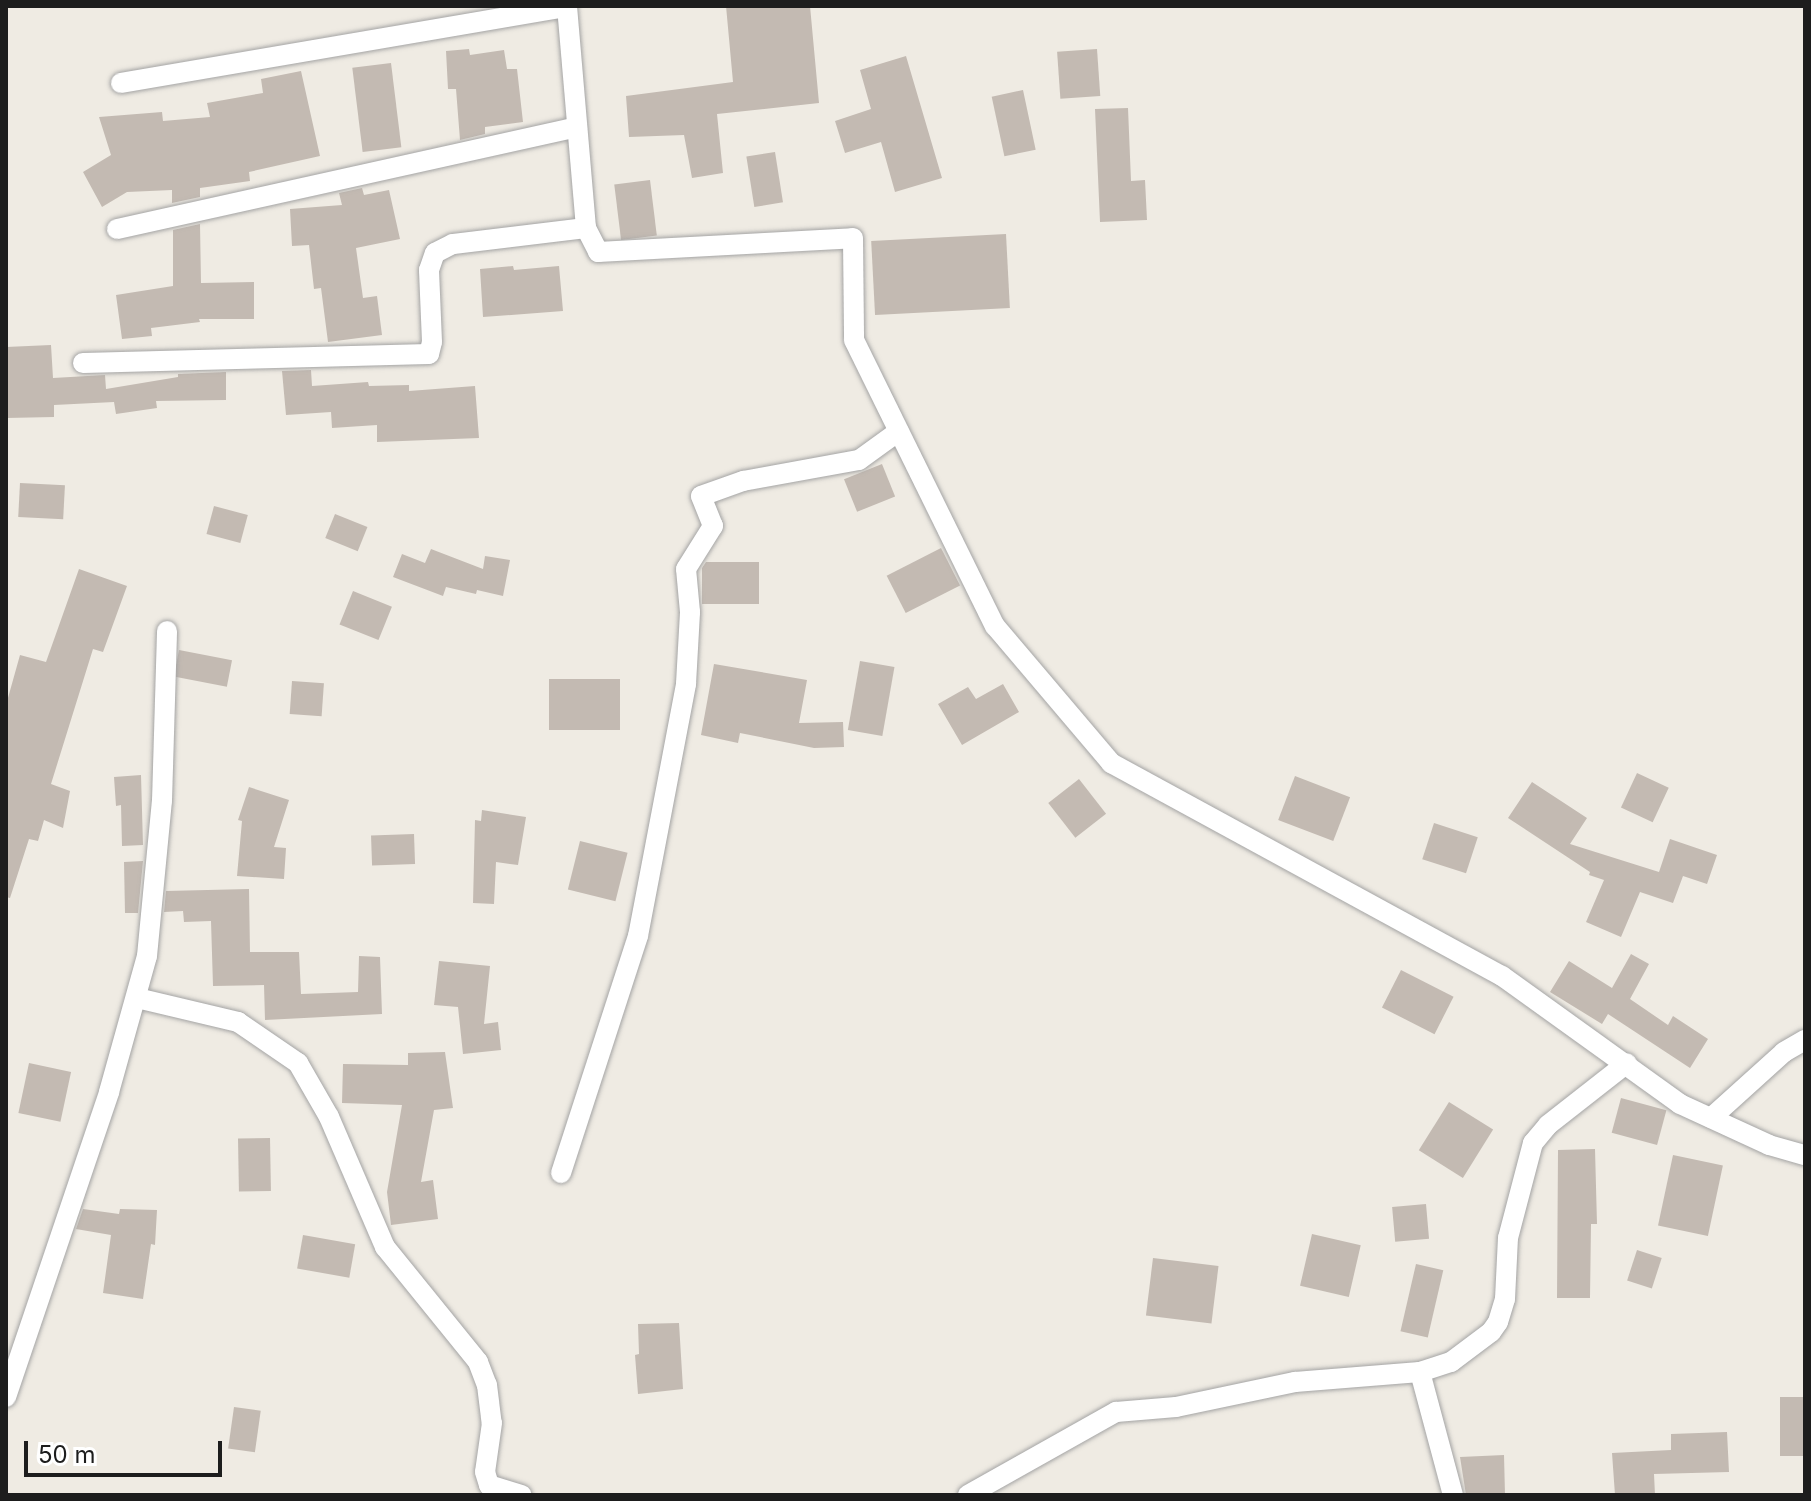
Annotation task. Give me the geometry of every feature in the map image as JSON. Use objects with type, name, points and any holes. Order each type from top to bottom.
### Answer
[{"type":"street","points":[[121,83],[567,6],[586,228],[598,252],[853,238],[854,340],[995,626],[1111,763],[1502,976],[1680,1104],[1769,1145],[1805,1155]]},
{"type":"street","points":[[117,229],[577,127]]},
{"type":"street","points":[[83,363],[426,355],[432,342],[429,270],[435,253],[453,244],[586,228]]},
{"type":"street","points":[[561,1173],[638,936],[686,684],[690,612],[686,569],[713,526],[701,496],[743,481],[859,460],[899,431]]},
{"type":"street","points":[[6,1397],[109,1092],[147,956],[158,853],[167,631]]},
{"type":"street","points":[[137,998],[238,1022],[298,1063],[329,1117],[385,1247],[478,1362],[487,1385],[492,1423],[485,1472],[489,1485],[522,1495]]},
{"type":"street","points":[[1711,1118],[1784,1052],[1805,1040]]},
{"type":"street","points":[[968,1495],[1116,1412],[1176,1407],[1295,1382],[1420,1372],[1451,1362],[1491,1332],[1498,1322],[1505,1299],[1508,1238],[1533,1143],[1548,1125],[1627,1063]]},
{"type":"street","points":[[1420,1372],[1453,1495]]},
{"type":"building","points":[[726,6],[810,6],[819,103],[717,114],[723,173],[692,178],[684,135],[629,137],[626,96],[733,82]]},
{"type":"building","points":[[469,49],[470,55],[504,50],[507,69],[517,69],[523,122],[485,127],[485,134],[460,140],[456,89],[448,89],[446,51]]},
{"type":"building","points":[[1097,49],[1100,96],[1060,99],[1057,52]]},
{"type":"building","points":[[906,56],[942,178],[895,192],[881,142],[845,153],[835,121],[871,109],[860,70]]},
{"type":"building","points":[[391,63],[401,147],[363,152],[352,68]]},
{"type":"building","points":[[301,71],[320,156],[249,172],[250,181],[200,188],[200,197],[172,203],[172,190],[127,192],[102,207],[83,172],[111,155],[99,117],[162,112],[163,121],[210,117],[207,103],[263,93],[261,79]]},
{"type":"building","points":[[1023,90],[1036,150],[1004,156],[992,97]]},
{"type":"building","points":[[1128,108],[1131,181],[1145,180],[1147,220],[1100,222],[1095,109]]},
{"type":"building","points":[[775,152],[783,202],[754,207],[746,157]]},
{"type":"building","points":[[650,180],[657,236],[621,240],[614,184]]},
{"type":"building","points":[[362,188],[364,195],[389,190],[400,239],[356,248],[363,298],[377,296],[382,335],[328,342],[321,288],[314,289],[309,245],[292,246],[290,209],[342,205],[339,193]]},
{"type":"building","points":[[200,224],[201,283],[254,282],[254,319],[199,319],[200,322],[151,328],[152,336],[122,339],[116,295],[173,286],[173,230]]},
{"type":"building","points":[[1006,234],[1010,308],[875,315],[871,241]]},
{"type":"building","points":[[513,266],[514,270],[559,266],[563,311],[483,317],[480,269]]},
{"type":"building","points":[[51,345],[53,378],[105,375],[106,389],[178,377],[178,374],[226,372],[226,400],[156,401],[157,408],[116,414],[114,402],[54,405],[54,417],[6,418],[6,347]]},
{"type":"building","points":[[311,370],[312,386],[368,382],[369,386],[409,385],[409,391],[475,386],[479,438],[377,442],[377,425],[332,428],[331,412],[286,415],[282,371]]},
{"type":"building","points":[[882,464],[895,496],[857,512],[844,479]]},
{"type":"building","points":[[20,483],[65,485],[63,519],[18,517]]},
{"type":"building","points":[[214,506],[248,515],[240,543],[206,534]]},
{"type":"building","points":[[335,514],[367,527],[358,551],[325,538]]},
{"type":"building","points":[[941,548],[960,585],[906,613],[887,576]]},
{"type":"building","points":[[431,549],[483,569],[485,556],[510,560],[503,596],[446,587],[443,596],[393,577],[402,554],[425,563]]},
{"type":"building","points":[[706,562],[759,562],[759,604],[702,604],[702,568]]},
{"type":"building","points":[[79,569],[127,586],[103,652],[93,649],[51,784],[70,791],[63,828],[44,820],[38,841],[29,839],[10,898],[6,897],[6,705],[20,655],[46,662]]},
{"type":"building","points":[[353,591],[392,607],[378,640],[340,624]]},
{"type":"building","points":[[179,650],[232,660],[227,687],[174,677]]},
{"type":"building","points":[[860,661],[894,667],[882,736],[848,730]]},
{"type":"building","points":[[714,664],[807,680],[799,723],[843,722],[844,747],[814,748],[740,733],[738,743],[701,735]]},
{"type":"building","points":[[549,679],[620,679],[620,730],[549,730]]},
{"type":"building","points":[[292,681],[324,683],[322,716],[290,714]]},
{"type":"building","points":[[1003,684],[1019,712],[962,745],[938,704],[968,687],[976,699]]},
{"type":"building","points":[[1637,773],[1669,788],[1653,822],[1621,807]]},
{"type":"building","points":[[141,775],[143,845],[122,846],[121,805],[116,806],[114,777]]},
{"type":"building","points":[[1295,776],[1350,797],[1333,841],[1278,820]]},
{"type":"building","points":[[1079,779],[1106,814],[1075,838],[1048,803]]},
{"type":"building","points":[[1532,782],[1587,818],[1570,844],[1659,872],[1670,839],[1717,855],[1707,884],[1683,876],[1673,903],[1640,892],[1621,937],[1586,922],[1604,880],[1589,875],[1590,872],[1508,818]]},
{"type":"building","points":[[249,787],[289,800],[274,847],[286,848],[284,879],[237,876],[242,821],[238,820]]},
{"type":"building","points":[[482,810],[526,817],[518,865],[496,862],[494,904],[473,903],[475,820],[481,821]]},
{"type":"building","points":[[1434,823],[1478,837],[1466,873],[1422,859]]},
{"type":"building","points":[[414,834],[415,864],[372,865],[371,836]]},
{"type":"building","points":[[580,841],[628,853],[615,901],[568,890]]},
{"type":"building","points":[[143,861],[138,913],[125,913],[124,862]]},
{"type":"building","points":[[249,889],[250,952],[299,952],[301,994],[358,992],[359,956],[380,957],[382,1014],[265,1020],[264,985],[213,986],[211,921],[184,922],[183,911],[164,912],[166,891]]},
{"type":"building","points":[[1631,954],[1649,964],[1630,999],[1668,1025],[1673,1016],[1708,1039],[1690,1068],[1608,1014],[1602,1024],[1550,992],[1569,961],[1612,988]]},
{"type":"building","points":[[439,961],[490,966],[484,1024],[498,1022],[501,1050],[463,1054],[458,1007],[434,1005]]},
{"type":"building","points":[[1401,970],[1454,997],[1435,1034],[1382,1007]]},
{"type":"building","points":[[445,1052],[453,1108],[434,1110],[421,1182],[433,1180],[438,1219],[391,1225],[387,1192],[402,1105],[342,1103],[343,1064],[408,1065],[408,1053]]},
{"type":"building","points":[[29,1063],[71,1072],[60,1122],[18,1113]]},
{"type":"building","points":[[1621,1098],[1666,1110],[1657,1145],[1612,1133]]},
{"type":"building","points":[[1449,1102],[1493,1130],[1463,1178],[1419,1150]]},
{"type":"building","points":[[270,1138],[271,1191],[239,1192],[238,1139]]},
{"type":"building","points":[[1595,1149],[1597,1224],[1591,1224],[1590,1298],[1557,1298],[1558,1150]]},
{"type":"building","points":[[1673,1155],[1723,1166],[1708,1236],[1658,1225]]},
{"type":"building","points":[[1426,1204],[1429,1239],[1395,1242],[1392,1207]]},
{"type":"building","points":[[83,1209],[119,1214],[120,1209],[157,1210],[155,1245],[151,1244],[143,1299],[103,1293],[111,1235],[76,1229]]},
{"type":"building","points":[[1312,1234],[1361,1245],[1349,1297],[1300,1286]]},
{"type":"building","points":[[303,1235],[355,1244],[349,1278],[297,1268]]},
{"type":"building","points":[[1637,1250],[1662,1258],[1652,1288],[1627,1280]]},
{"type":"building","points":[[1153,1258],[1219,1266],[1211,1324],[1146,1316]]},
{"type":"building","points":[[1416,1264],[1443,1270],[1428,1338],[1400,1331]]},
{"type":"building","points":[[679,1323],[683,1389],[638,1394],[635,1355],[639,1354],[638,1324]]},
{"type":"building","points":[[1780,1397],[1805,1397],[1805,1456],[1780,1456]]},
{"type":"building","points":[[234,1407],[261,1411],[255,1452],[228,1449]]},
{"type":"building","points":[[1727,1432],[1729,1472],[1654,1474],[1655,1495],[1615,1495],[1612,1453],[1671,1450],[1671,1434]]},
{"type":"building","points":[[1504,1455],[1505,1495],[1466,1495],[1460,1457]]}]
